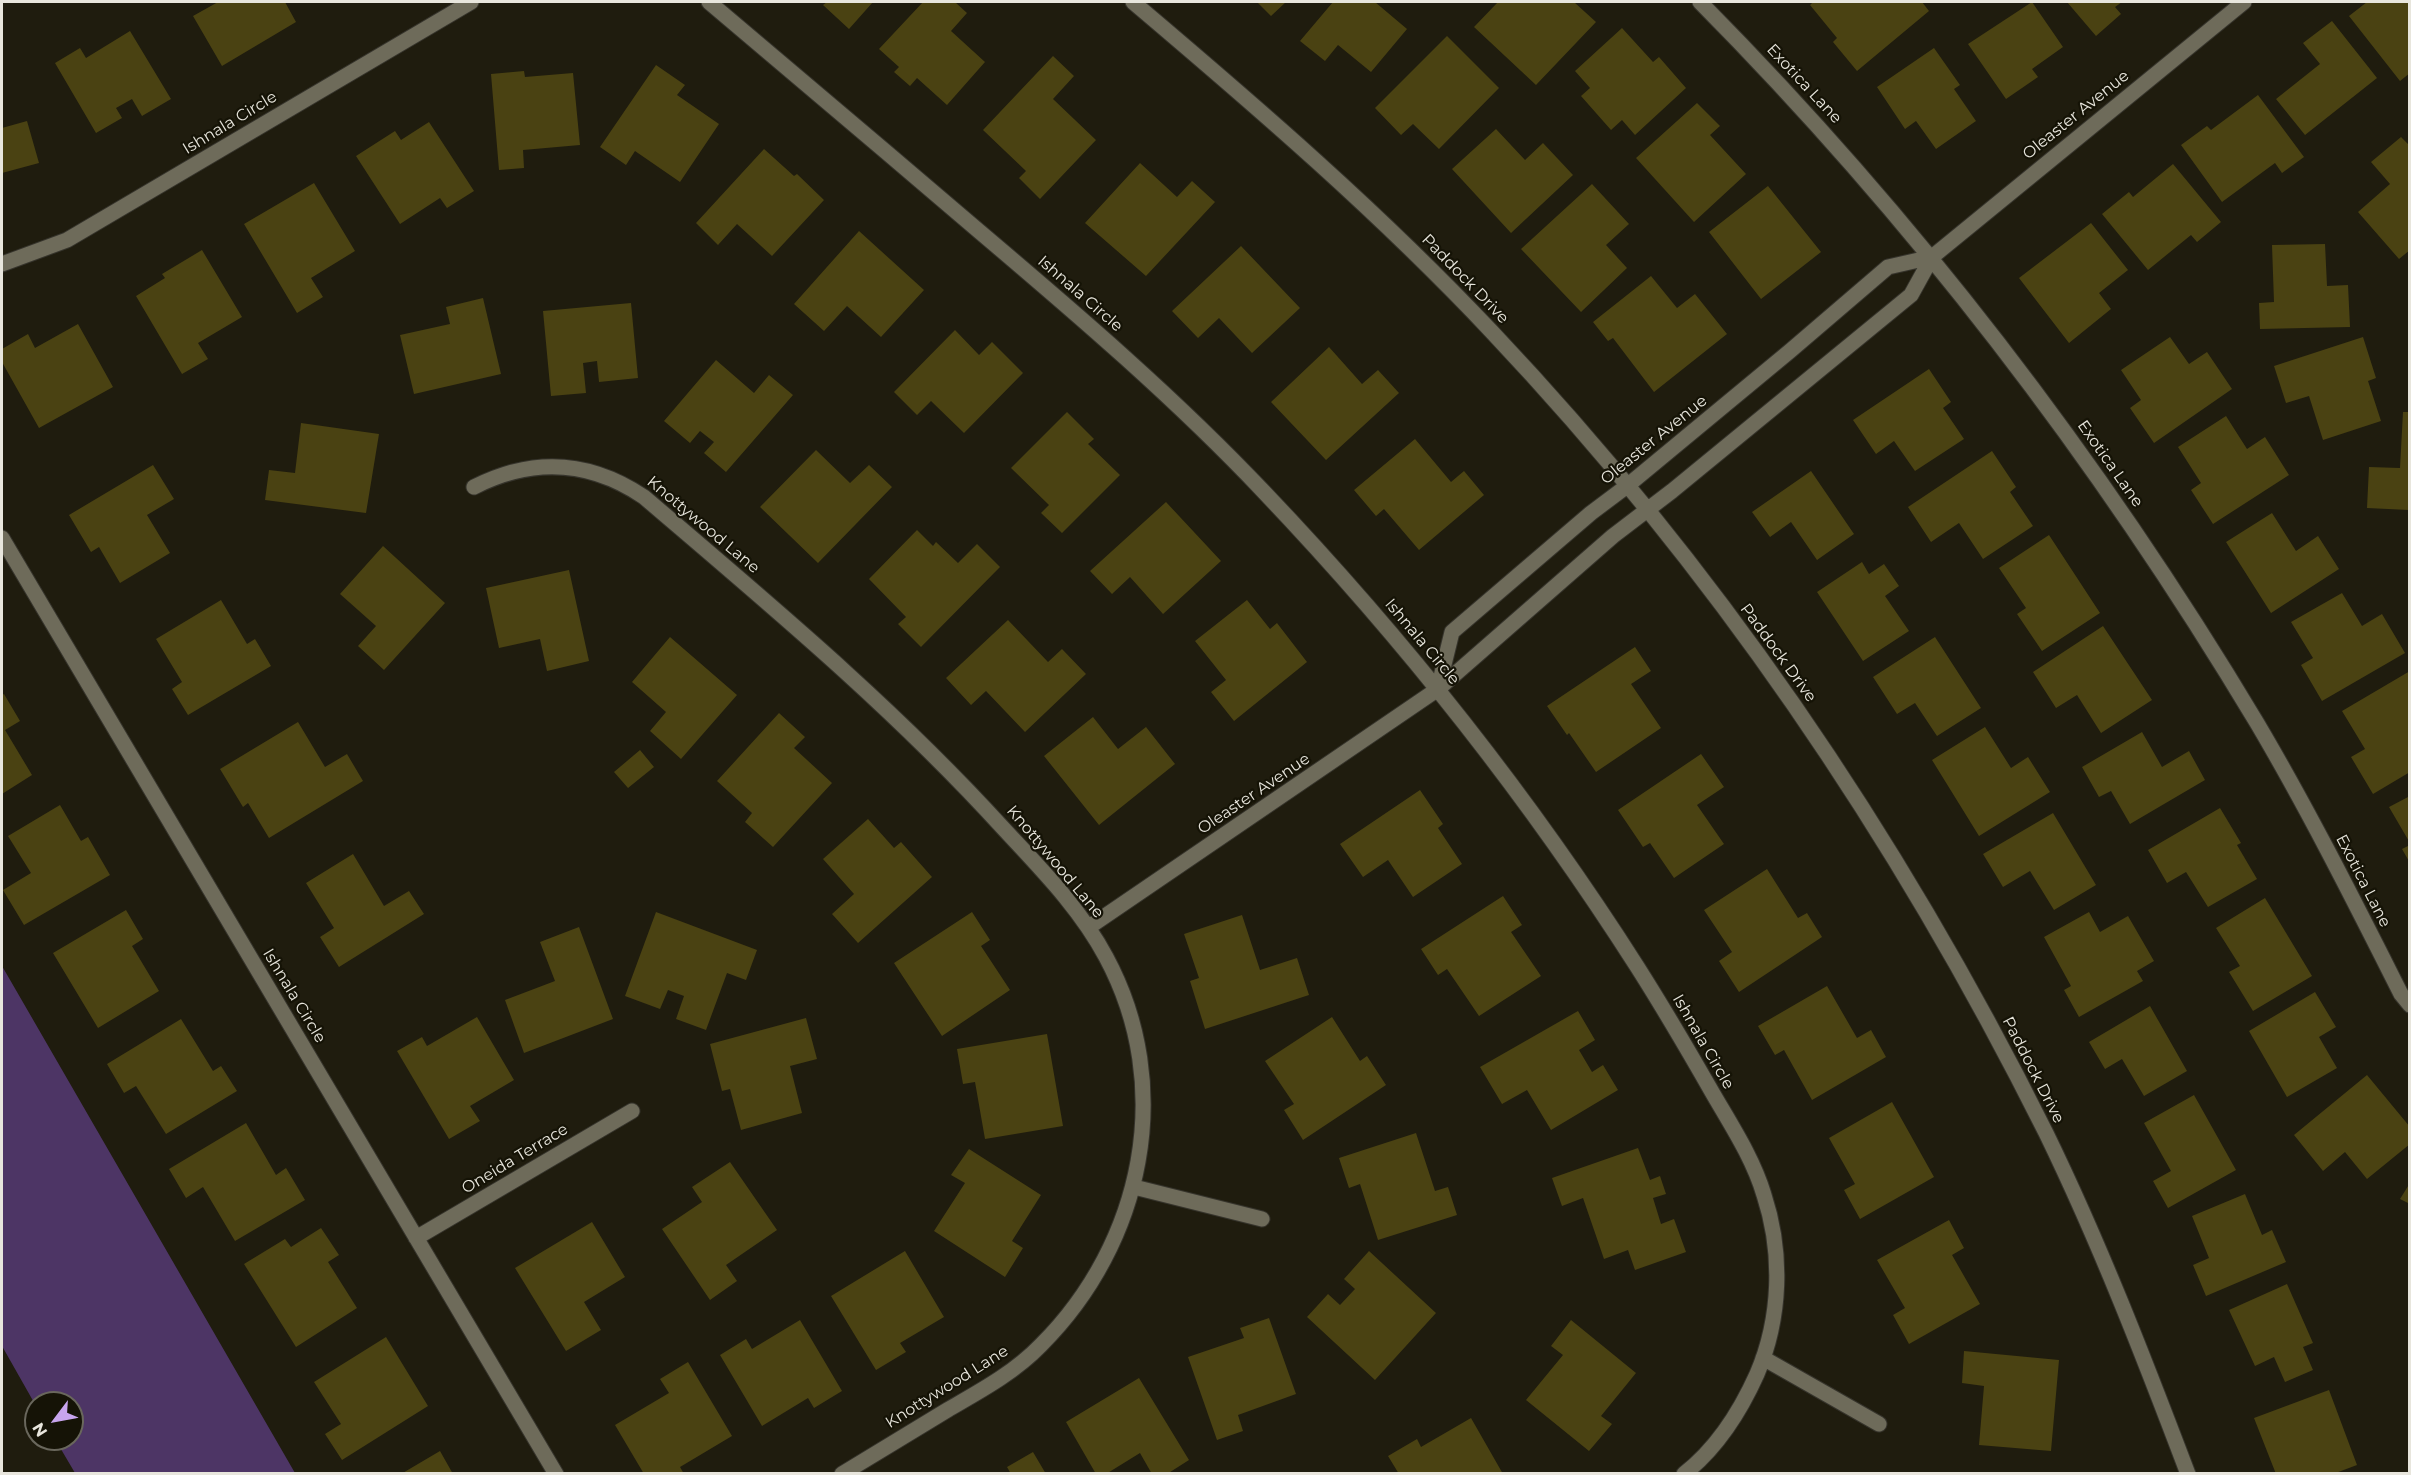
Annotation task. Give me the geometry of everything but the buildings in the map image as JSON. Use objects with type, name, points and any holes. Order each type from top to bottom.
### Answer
[{"type":"street","name":"Ishnala Circle","points":[[2,264],[67,240],[471,2]]},
{"type":"street","name":"Ishnala Circle","points":[[709,2],[1056,297],[1161,390],[1262,489],[1357,592],[1438,688],[1510,781],[1592,896],[1668,1015],[1747,1155],[1764,1193],[1774,1234],[1777,1275],[1773,1317],[1763,1358],[1746,1397],[1724,1432],[1684,1473]]},
{"type":"street","name":"Paddock Drive","points":[[1133,2],[1281,128],[1389,227],[1492,332],[1591,441],[1743,632],[1827,753],[1906,877],[1980,1005],[2047,1136],[2108,1270],[2137,1338],[2188,1473]]},
{"type":"street","name":"Exotica Lane","points":[[1700,2],[1765,67],[1844,153],[1932,257],[1997,338],[2090,464],[2177,593],[2258,725],[2334,861],[2401,994],[2409,1005]]},
{"type":"street","name":"Oleaster Avenue","points":[[1089,927],[1438,688],[1613,536],[1647,511],[1911,295],[1932,257],[2244,2]]},
{"type":"street","name":"Oleaster Avenue","points":[[1438,688],[1452,632],[1591,513],[1627,486],[1888,267],[1932,257]]},
{"type":"street","name":"Knottywood Lane","points":[[474,487],[512,471],[551,466],[591,471],[628,486],[644,497],[872,695],[965,786],[1053,882],[1089,927],[1107,959],[1126,1002],[1137,1047],[1143,1094],[1142,1141],[1134,1187],[1118,1234],[1097,1276],[1071,1314],[1039,1348],[1002,1378],[842,1473]]},
{"type":"street","name":"Ishnala Circle","points":[[2,537],[556,1473]]},
{"type":"street","name":"Oneida Terrace","points":[[416,1238],[632,1111]]},
{"type":"street","points":[[1134,1187],[1262,1219]]},
{"type":"street","points":[[1763,1358],[1879,1424]]},
{"type":"shaded area","points":[[2,966],[295,1473],[75,1473],[62,1451],[84,1451],[84,1391],[28,1391],[2,1346]]}]
